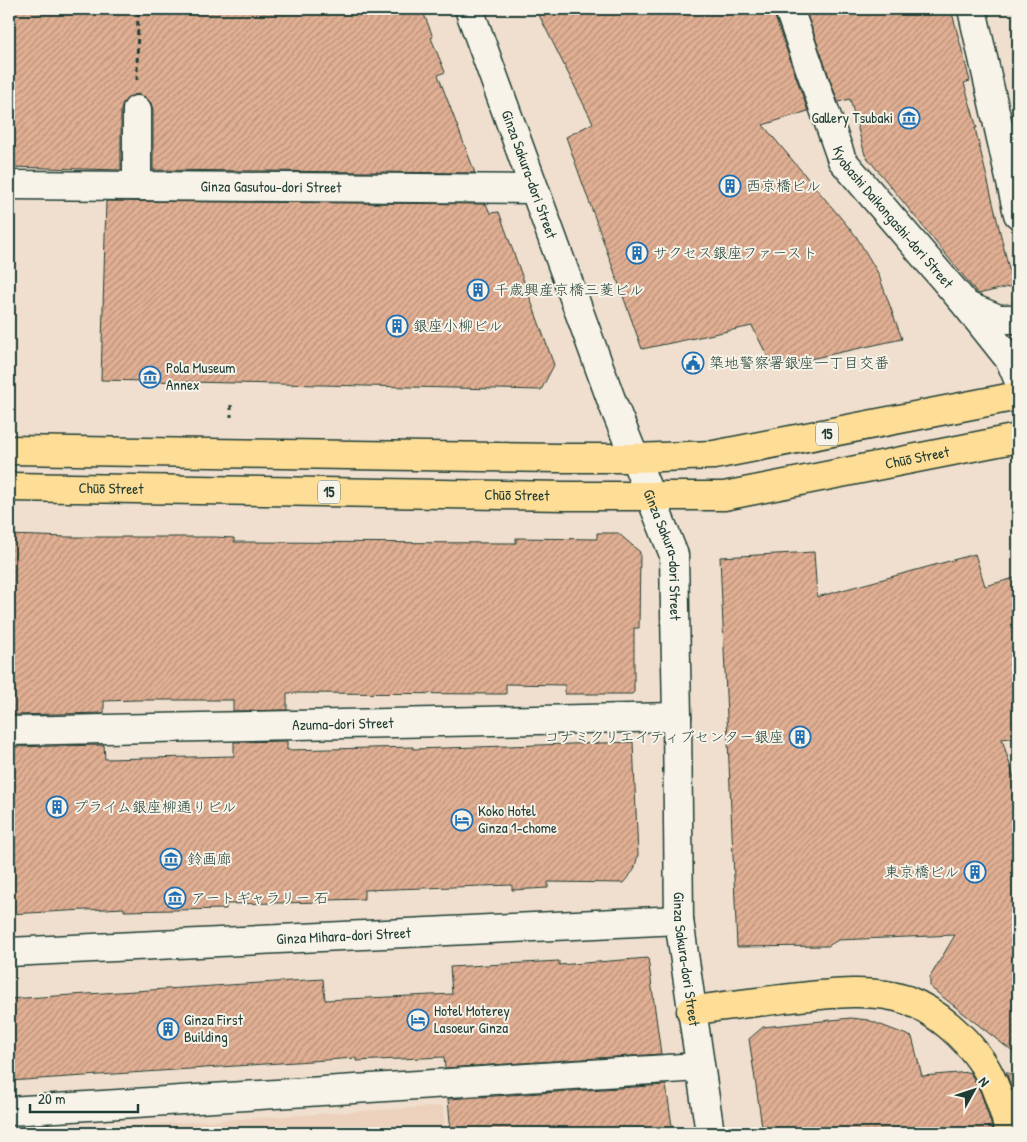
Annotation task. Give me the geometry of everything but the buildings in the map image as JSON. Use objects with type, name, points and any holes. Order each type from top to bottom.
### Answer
[{"type":"highway","name":"15","points":[[9,450],[634,458],[714,455],[1018,396]]},
{"type":"highway","name":"Chūō Street","points":[[9,487],[724,496],[1018,438]]},
{"type":"highway","points":[[691,1011],[813,995],[865,992],[906,1000],[930,1012],[956,1031],[973,1049],[984,1064],[1001,1101],[1010,1133]]},
{"type":"street","name":"Ginza Sakura-dori Street","points":[[469,9],[634,458],[674,555],[679,920],[710,1133]]},
{"type":"street","name":"Kyobashi Daikongashi-dori Street","points":[[789,9],[842,160],[967,306],[1010,360],[1018,379]]},
{"type":"street","points":[[972,9],[1018,214]]},
{"type":"street","points":[[136,110],[137,186]]},
{"type":"street","name":"Ginza Gasutou-dori Street","points":[[9,185],[534,189]]},
{"type":"street","points":[[967,306],[999,319],[1018,318]]},
{"type":"street","name":"Azuma-dori Street","points":[[9,731],[677,717]]},
{"type":"street","name":"Ginza Mihara-dori Street","points":[[9,952],[679,920]]},
{"type":"street","points":[[9,1111],[699,1067]]},
{"type":"path","points":[[136,110],[138,9]]},
{"type":"path","points":[[231,404],[231,417]]},
{"type":"shaded area","points":[[443,1106],[445,1133],[19,1133]]},
{"type":"place","name":"Gallery Tsubaki","points":[[909,118]]},
{"type":"place","name":"西京橋ビル","points":[[730,186]]},
{"type":"place","name":"サクセス銀座ファースト","points":[[637,253]]},
{"type":"place","name":"千歳興産京橋三菱ビル","points":[[478,290]]},
{"type":"place","name":"銀座小柳ビル","points":[[397,326]]},
{"type":"place","name":"築地警察署銀座一丁目交番","points":[[693,363]]},
{"type":"place","name":"Pola Museum Annex","points":[[150,377]]},
{"type":"place","name":"コナミクリエイティブセンター銀座","points":[[800,737]]},
{"type":"place","name":"プライム銀座柳通りビル","points":[[57,807]]},
{"type":"place","name":"Koko Hotel Ginza 1-chome","points":[[462,820]]},
{"type":"place","name":"鈴画廊","points":[[171,859]]},
{"type":"place","name":"東京橋ビル","points":[[975,872]]},
{"type":"place","name":"アートギャラリー 石","points":[[175,898]]},
{"type":"place","name":"Hotel Moterey Lasoeur Ginza","points":[[418,1020]]},
{"type":"place","name":"Ginza First Building","points":[[168,1029]]}]
